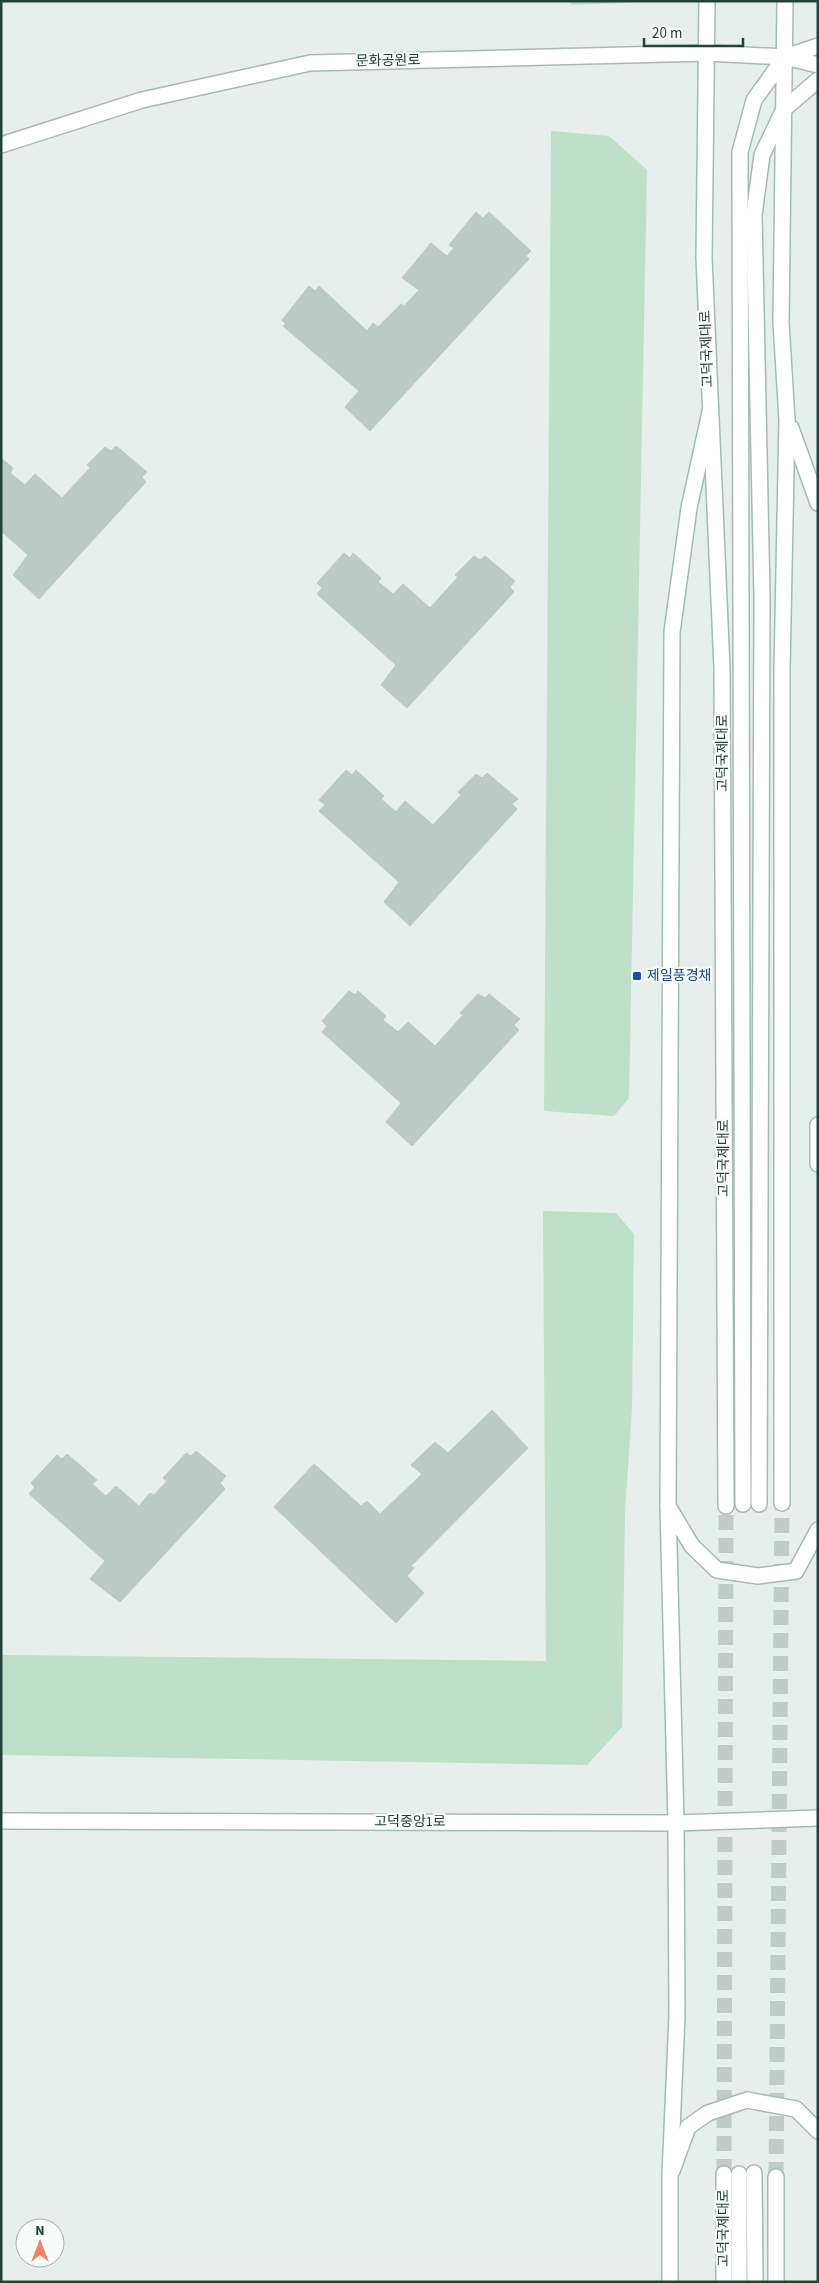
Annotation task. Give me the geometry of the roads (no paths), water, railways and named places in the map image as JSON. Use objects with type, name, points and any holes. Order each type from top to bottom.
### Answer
[{"type":"main road","name":"고덕국제대로","points":[[707,1],[704,258],[722,668],[726,1506]]},
{"type":"main road","points":[[782,1503],[782,690],[788,420],[781,322],[785,1]]},
{"type":"main road","points":[[743,1504],[740,152],[754,100],[785,57],[815,47]]},
{"type":"main road","name":"문화공원로","points":[[1,145],[142,100],[310,63],[707,53],[785,57]]},
{"type":"main road","points":[[785,57],[818,65]]},
{"type":"main road","points":[[759,1504],[762,596],[754,215],[762,155],[784,109],[818,80]]},
{"type":"main road","points":[[670,2282],[670,2175],[676,2016],[676,1823],[668,1505],[672,632],[689,508],[710,412]]},
{"type":"main road","points":[[788,420],[818,503]]},
{"type":"main road","points":[[818,1125],[818,1164]]},
{"type":"main road","points":[[668,1505],[692,1546],[717,1570],[758,1576],[796,1571],[818,1530]]},
{"type":"main road","name":"고덕중앙1로","points":[[1,1821],[676,1823],[818,1818]]},
{"type":"main road","points":[[670,2175],[688,2127],[708,2113],[747,2100],[796,2109],[818,2132]]},
{"type":"main road","points":[[754,2173],[754,2282]]},
{"type":"main road","name":"고덕국제대로","points":[[724,2282],[731,2174],[739,2282]]},
{"type":"main road","points":[[776,2176],[776,2282]]},
{"type":"tunnel","points":[[776,2177],[782,1503]]},
{"type":"tunnel","points":[[724,2174],[726,1506]]},
{"type":"place","name":"제일풍경채","points":[[637,976]]}]
